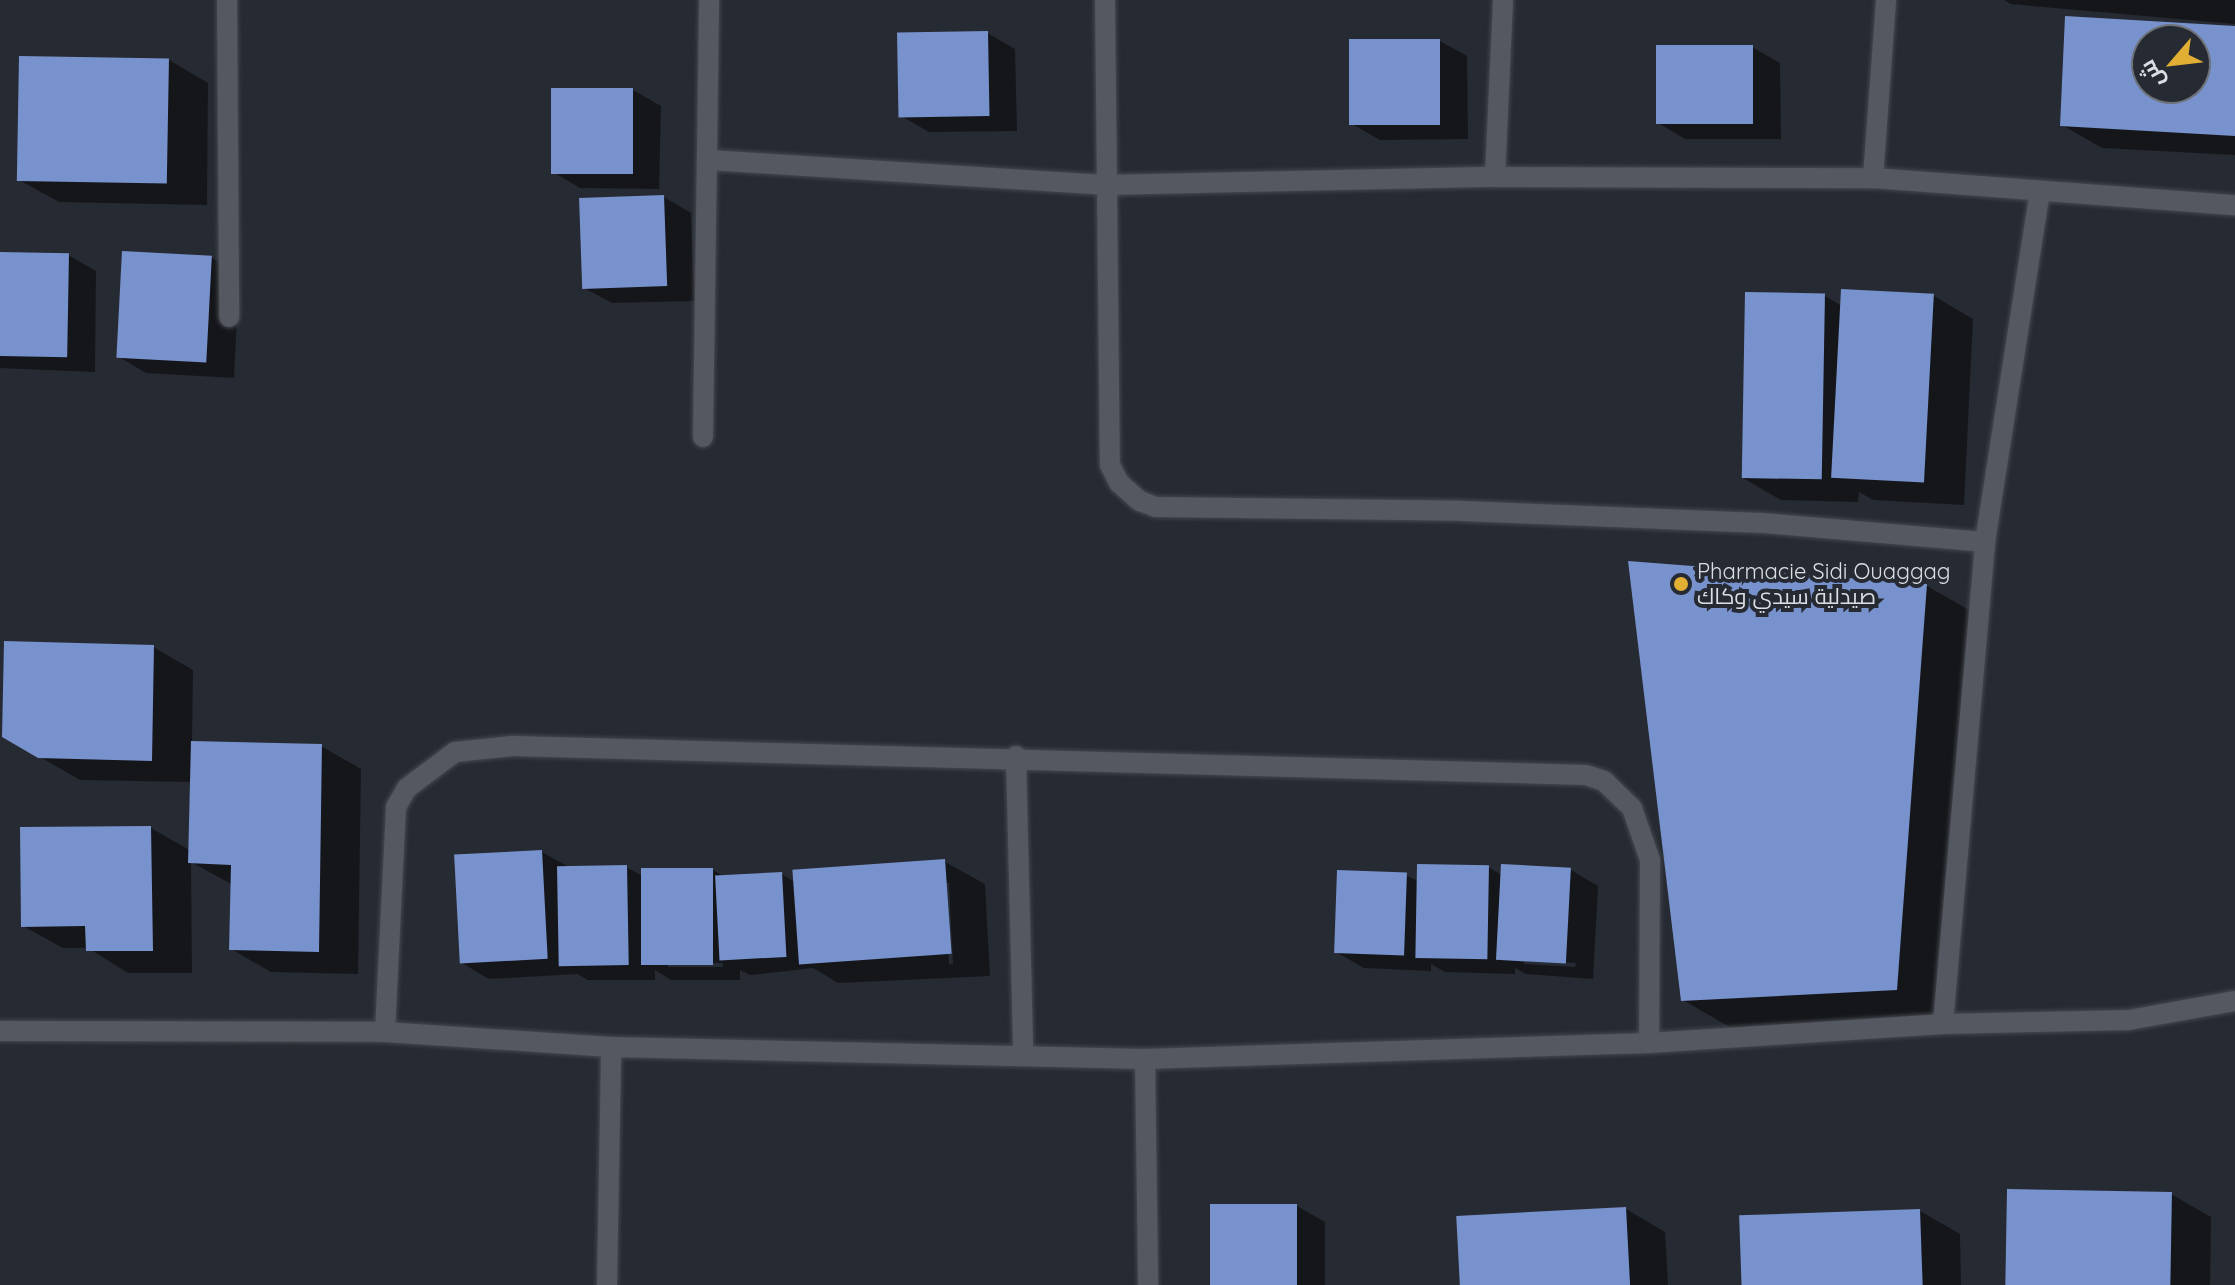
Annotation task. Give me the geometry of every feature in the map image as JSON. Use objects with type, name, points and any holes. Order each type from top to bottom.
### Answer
[{"type":"street","points":[[227,0],[229,317]]},
{"type":"street","points":[[703,437],[709,0]]},
{"type":"street","points":[[1105,0],[1104,185],[1110,465],[1119,483],[1140,501],[1156,507],[1462,511],[1763,523],[1985,542]]},
{"type":"street","points":[[1495,177],[1503,0]]},
{"type":"street","points":[[1873,178],[1886,0]]},
{"type":"street","points":[[709,160],[1104,185],[1495,177],[1873,178],[2235,205]]},
{"type":"street","points":[[1943,1024],[1985,542],[2040,191]]},
{"type":"street","points":[[385,1032],[396,807],[407,788],[455,752],[513,746],[1016,756],[1586,775],[1604,781],[1632,808],[1650,860],[1649,1043]]},
{"type":"street","points":[[1016,756],[1023,1053]]},
{"type":"street","points":[[0,1031],[385,1032],[611,1047],[1023,1053],[1145,1059],[1649,1043],[1943,1024],[2129,1020],[2235,1001]]},
{"type":"street","points":[[607,1285],[611,1047]]},
{"type":"street","points":[[1145,1059],[1148,1285]]},
{"type":"building","points":[[2065,16],[2201,24],[2131,24],[2131,104],[2211,104],[2211,25],[2235,26],[2235,136],[2060,126]]},
{"type":"building","points":[[988,31],[989,116],[898,118],[897,33]]},
{"type":"building","points":[[1349,39],[1440,39],[1440,125],[1349,125]]},
{"type":"building","points":[[1656,45],[1753,45],[1753,124],[1656,124]]},
{"type":"building","points":[[19,56],[169,59],[167,184],[17,181]]},
{"type":"building","points":[[551,88],[633,88],[633,174],[551,174]]},
{"type":"building","points":[[664,195],[667,286],[582,289],[579,198]]},
{"type":"building","points":[[122,251],[212,256],[206,363],[116,358]]},
{"type":"building","points":[[0,252],[69,253],[67,357],[0,356]]},
{"type":"building","points":[[1841,289],[1934,294],[1924,483],[1831,478]]},
{"type":"building","points":[[1745,292],[1825,293],[1822,479],[1742,478]]},
{"type":"building","points":[[1628,561],[1927,584],[1897,990],[1681,1001]]},
{"type":"building","points":[[4,641],[154,645],[152,761],[38,758],[2,737]]},
{"type":"building","points":[[191,741],[322,744],[319,952],[229,950],[231,865],[188,863]]},
{"type":"building","points":[[151,826],[153,951],[86,951],[85,926],[21,927],[20,827]]},
{"type":"building","points":[[542,850],[548,959],[460,963],[454,855]]},
{"type":"building","points":[[945,859],[952,954],[799,964],[792,870]]},
{"type":"building","points":[[1417,864],[1489,865],[1487,959],[1415,958]]},
{"type":"building","points":[[1501,864],[1571,868],[1566,964],[1496,960]]},
{"type":"building","points":[[627,865],[629,965],[559,966],[557,866]]},
{"type":"building","points":[[641,868],[713,868],[713,965],[641,965]]},
{"type":"building","points":[[1337,870],[1407,872],[1404,955],[1334,953]]},
{"type":"building","points":[[782,872],[786,957],[720,960],[715,876]]},
{"type":"building","points":[[2007,1189],[2172,1192],[2170,1285],[2005,1285]]},
{"type":"building","points":[[1210,1204],[1297,1204],[1297,1285],[1210,1285]]},
{"type":"building","points":[[1626,1207],[1630,1285],[1460,1285],[1456,1216]]},
{"type":"building","points":[[1920,1209],[1923,1285],[1742,1285],[1739,1215]]},
{"type":"place","name":"Pharmacie Sidi Ouaggag صيدلية سيدي وكاك","points":[[1681,584]]}]
